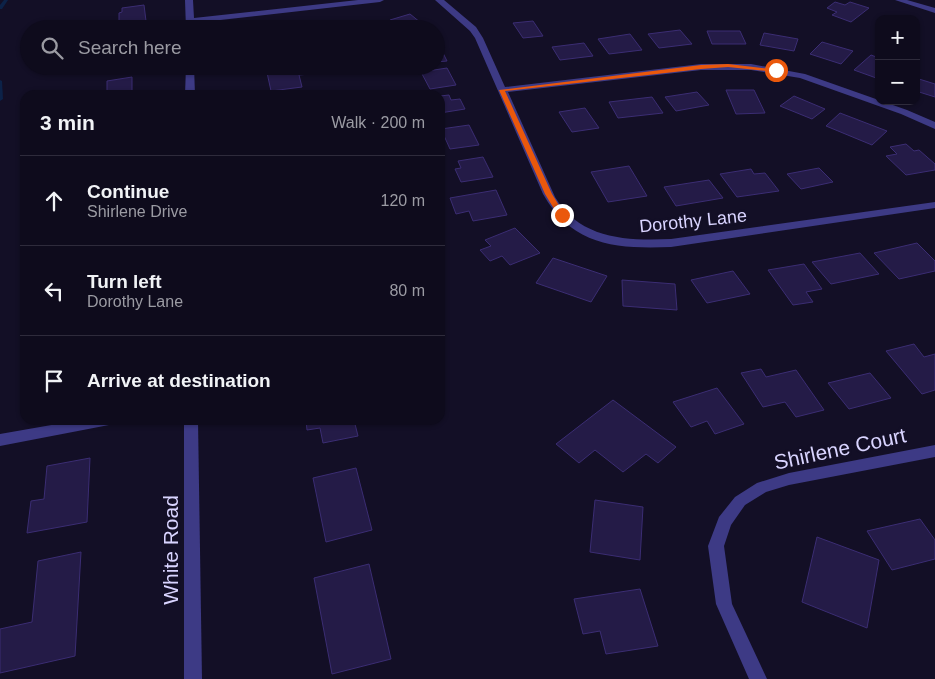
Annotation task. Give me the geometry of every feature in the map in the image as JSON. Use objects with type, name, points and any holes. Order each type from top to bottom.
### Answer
[{"type":"street","points":[[189,0],[190,20]]},
{"type":"street","points":[[228,20],[380,0]]},
{"type":"street","name":"Dorothy Lane","points":[[438,0],[473,29],[548,194],[562,215],[572,224],[604,239],[645,245],[671,243],[935,204]]},
{"type":"street","points":[[899,0],[935,11]]},
{"type":"street","points":[[502,90],[701,67],[751,67],[802,76],[904,112],[935,126]]},
{"type":"street","points":[[190,75],[190,90]]},
{"type":"street","points":[[0,440],[82,425]]},
{"type":"street","name":"White Road","points":[[191,425],[193,679]]},
{"type":"street","name":"Shirlene Court","points":[[758,679],[724,604],[716,546],[724,522],[740,501],[762,487],[789,479],[935,451]]},
{"type":"building","points":[[835,2],[845,5],[850,2],[869,8],[851,22],[832,15],[837,12],[827,8]]},
{"type":"building","points":[[144,5],[146,20],[119,20],[119,13],[122,12],[122,8]]},
{"type":"building","points":[[410,14],[417,20],[390,20]]},
{"type":"building","points":[[533,21],[543,36],[523,38],[513,23]]},
{"type":"building","points":[[680,30],[692,44],[659,48],[648,34]]},
{"type":"building","points":[[707,31],[740,31],[746,44],[712,44]]},
{"type":"building","points":[[764,33],[798,39],[794,51],[760,45]]},
{"type":"building","points":[[630,34],[642,50],[609,54],[598,39]]},
{"type":"building","points":[[822,42],[853,51],[841,64],[810,54]]},
{"type":"building","points":[[584,43],[593,56],[560,60],[552,47]]},
{"type":"building","points":[[871,55],[875,56],[875,78],[854,70]]},
{"type":"building","points":[[445,68],[447,68],[456,85],[430,89],[423,75],[445,75]]},
{"type":"building","points":[[268,75],[299,75],[302,87],[271,90]]},
{"type":"building","points":[[132,77],[132,90],[107,90],[107,81]]},
{"type":"building","points":[[920,79],[935,84],[935,97],[920,92]]},
{"type":"building","points":[[726,90],[754,90],[765,113],[736,114]]},
{"type":"building","points":[[697,92],[709,105],[676,111],[665,97]]},
{"type":"building","points":[[445,95],[449,95],[451,100],[460,99],[465,109],[445,112]]},
{"type":"building","points":[[794,96],[825,109],[812,119],[780,106]]},
{"type":"building","points":[[652,97],[663,113],[618,118],[609,102]]},
{"type":"building","points":[[585,108],[599,128],[572,132],[559,112]]},
{"type":"building","points":[[840,113],[887,131],[872,145],[826,126]]},
{"type":"building","points":[[469,125],[479,145],[450,149],[445,138],[445,128]]},
{"type":"building","points":[[906,144],[914,151],[919,150],[935,164],[935,170],[906,175],[886,156],[897,154],[890,147]]},
{"type":"building","points":[[483,157],[493,177],[461,182],[455,169],[461,168],[458,161]]},
{"type":"building","points":[[629,166],[647,196],[608,202],[591,172]]},
{"type":"building","points":[[819,168],[833,182],[801,189],[787,174]]},
{"type":"building","points":[[751,169],[754,174],[765,173],[779,191],[737,197],[720,174]]},
{"type":"building","points":[[709,180],[723,198],[676,206],[664,187]]},
{"type":"building","points":[[496,190],[507,215],[473,221],[469,211],[456,214],[450,198]]},
{"type":"building","points":[[515,228],[540,253],[510,265],[502,256],[490,261],[480,250],[491,246],[485,240]]},
{"type":"building","points":[[917,243],[935,261],[935,271],[899,279],[874,253]]},
{"type":"building","points":[[860,253],[879,274],[831,284],[812,262]]},
{"type":"building","points":[[553,258],[607,276],[591,302],[536,283]]},
{"type":"building","points":[[804,264],[822,289],[806,292],[813,302],[793,305],[768,270]]},
{"type":"building","points":[[733,271],[750,294],[707,303],[691,280]]},
{"type":"building","points":[[622,280],[675,284],[677,310],[623,306]]},
{"type":"building","points":[[914,344],[924,357],[935,354],[935,390],[922,394],[886,351]]},
{"type":"building","points":[[761,369],[766,377],[796,370],[824,410],[796,417],[785,402],[763,407],[741,373]]},
{"type":"building","points":[[870,373],[891,398],[849,409],[828,383]]},
{"type":"building","points":[[717,388],[744,424],[715,434],[707,421],[691,427],[673,402]]},
{"type":"building","points":[[613,400],[676,447],[658,463],[646,454],[623,472],[595,450],[579,463],[556,444]]},
{"type":"building","points":[[306,425],[355,425],[358,436],[323,443],[320,428],[307,430]]},
{"type":"building","points":[[90,458],[87,522],[27,533],[31,501],[44,499],[47,466]]},
{"type":"building","points":[[356,468],[372,530],[326,542],[313,478]]},
{"type":"building","points":[[595,500],[643,507],[640,560],[590,552]]},
{"type":"building","points":[[920,519],[935,540],[935,559],[892,570],[867,531]]},
{"type":"building","points":[[817,537],[879,560],[867,628],[802,602]]},
{"type":"building","points":[[81,552],[75,656],[0,673],[0,629],[32,622],[38,561]]},
{"type":"building","points":[[369,564],[391,659],[332,674],[314,578]]},
{"type":"building","points":[[640,589],[658,646],[606,654],[600,631],[583,634],[574,599]]},
{"type":"waterway","points":[[0,8],[6,0]]},
{"type":"waterway","points":[[0,81],[0,99]]},
{"type":"route","points":[[562,215],[548,194],[502,90],[701,67],[728,66],[776,70]]}]
